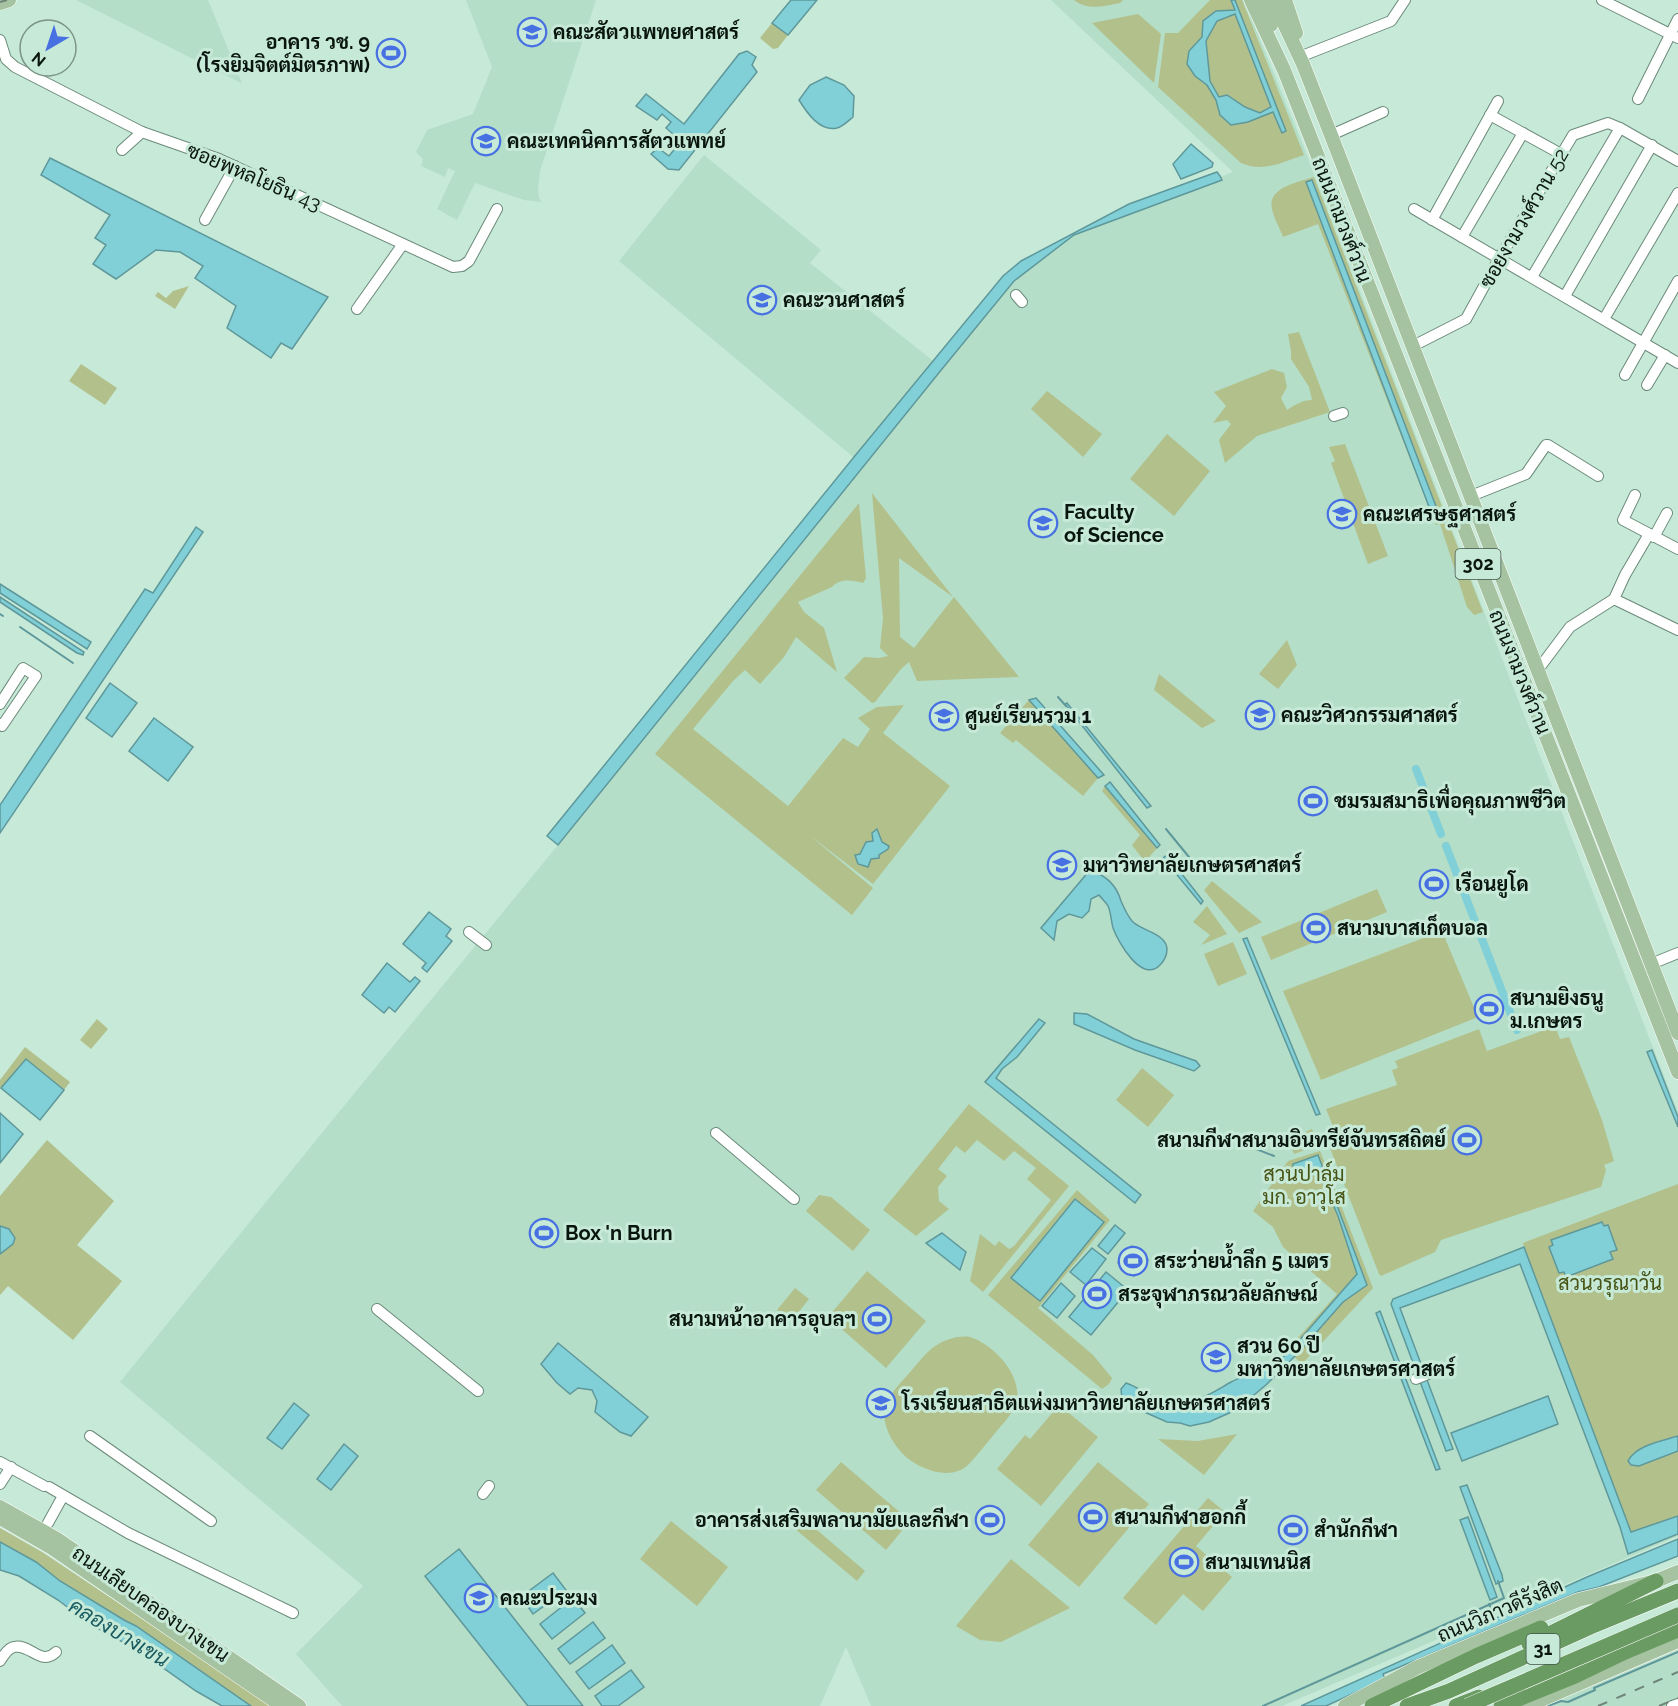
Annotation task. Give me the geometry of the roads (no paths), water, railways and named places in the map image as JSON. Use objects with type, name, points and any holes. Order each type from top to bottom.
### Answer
[{"type":"highway","points":[[1407,1706],[1447,1682],[1512,1653],[1656,1581]]},
{"type":"highway","name":"31","points":[[1407,1706],[1449,1691],[1595,1625],[1678,1591]]},
{"type":"highway","name":"31","points":[[1434,1706],[1678,1599]]},
{"type":"highway","points":[[1372,1706],[1476,1656],[1571,1615],[1613,1603]]},
{"type":"highway","name":"31","points":[[1467,1706],[1678,1615]]},
{"type":"highway","name":"31","points":[[1456,1706],[1678,1620]]},
{"type":"highway","points":[[1501,1706],[1678,1630]]},
{"type":"main road","points":[[0,3],[9,0]]},
{"type":"main road","name":"ถนนงามวงศ์วาน","points":[[1251,0],[1284,70],[1678,1072]]},
{"type":"main road","name":"ถนนงามวงศ์วาน","points":[[1262,0],[1284,70]]},
{"type":"main road","name":"ถนนงามวงศ์วาน","points":[[1273,0],[1302,60],[1678,1033]]},
{"type":"main road","name":"ถนนงามวงศ์วาน","points":[[1285,0],[1302,60]]},
{"type":"main road","points":[[1672,1057],[1678,1078]]},
{"type":"main road","name":"ถนนเลียบคลองบางเขน","points":[[0,1507],[57,1539],[299,1706]]},
{"type":"main road","name":"ถนนเลียบคลองบางเขน","points":[[0,1518],[52,1548],[282,1706]]},
{"type":"main road","name":"ถนนวิภาวดีรังสิต","points":[[1345,1706],[1418,1667],[1578,1600],[1656,1581],[1678,1572]]},
{"type":"main road","name":"31","points":[[1527,1706],[1678,1641]]},
{"type":"street","points":[[1302,60],[1391,21],[1405,0]]},
{"type":"street","points":[[1608,1],[1674,36]]},
{"type":"street","points":[[1638,99],[1674,36],[1678,19]]},
{"type":"street","name":"ซอยพหลโยธิน 43","points":[[0,40],[6,59],[15,67],[142,132],[219,159],[453,267],[462,266],[469,261],[497,209]]},
{"type":"street","points":[[1432,220],[1498,101]]},
{"type":"street","points":[[1331,135],[1383,112]]},
{"type":"street","points":[[1490,115],[1561,154]]},
{"type":"street","name":"ซอยงามวงศ์วาน 52","points":[[1413,346],[1466,319],[1573,135],[1608,123],[1678,160]]},
{"type":"street","points":[[1532,277],[1620,128]]},
{"type":"street","points":[[122,150],[142,132]]},
{"type":"street","points":[[1462,237],[1523,133]]},
{"type":"street","points":[[1565,296],[1652,145]]},
{"type":"street","points":[[205,220],[235,166]]},
{"type":"street","points":[[1604,319],[1678,193]]},
{"type":"street","points":[[1414,209],[1678,363]]},
{"type":"street","points":[[357,309],[403,244]]},
{"type":"street","points":[[1625,375],[1676,287]]},
{"type":"street","points":[[1647,385],[1665,355]]},
{"type":"street","points":[[1471,496],[1526,474],[1546,446],[1598,476]]},
{"type":"street","points":[[1635,495],[1623,520],[1678,549]]},
{"type":"street","points":[[1537,671],[1570,627],[1614,599],[1625,575],[1667,513]]},
{"type":"street","points":[[1614,599],[1678,630]]},
{"type":"street","points":[[0,704],[24,668],[36,675],[2,726],[0,724]]},
{"type":"street","points":[[469,932],[483,943]]},
{"type":"street","points":[[1651,964],[1678,953]]},
{"type":"street","points":[[716,1133],[794,1200]]},
{"type":"street","points":[[377,1309],[478,1391]]},
{"type":"street","points":[[90,1436],[211,1521]]},
{"type":"street","points":[[0,1462],[128,1533],[293,1613]]},
{"type":"street","points":[[0,1484],[11,1467]]},
{"type":"street","points":[[48,1523],[63,1496]]},
{"type":"street","points":[[0,1661],[14,1646],[44,1657],[50,1657],[56,1652]]},
{"type":"street","points":[[1672,1706],[1678,1704]]},
{"type":"water","points":[[791,0],[817,0],[788,35],[772,23]]},
{"type":"water","points":[[1231,0],[1235,0],[1286,131],[1282,133],[1273,112],[1248,122],[1231,125],[1220,115],[1216,100],[1207,85],[1195,76],[1187,64],[1189,51],[1202,37],[1203,21],[1216,11],[1235,10]],"holes":[[[1235,14],[1271,107],[1260,113],[1245,107],[1227,95],[1219,97],[1210,81],[1206,41],[1217,21]]]},
{"type":"water","points":[[747,51],[756,57],[752,65],[757,72],[679,170],[668,169],[651,154],[658,148],[669,156],[681,141],[666,128],[671,122],[662,114],[657,120],[636,106],[646,94],[684,124],[739,54]]},
{"type":"water","points":[[826,77],[844,85],[854,96],[853,117],[837,128],[820,124],[810,116],[799,100],[810,85]]},
{"type":"water","points":[[1191,144],[1213,163],[1212,167],[1181,179],[1173,164]]},
{"type":"water","points":[[50,158],[328,297],[292,349],[281,343],[271,358],[227,328],[236,306],[195,278],[203,266],[180,252],[156,250],[116,279],[93,264],[106,245],[95,238],[110,215],[41,175]]},
{"type":"water","points":[[1217,172],[1222,180],[1074,235],[1014,281],[558,845],[547,836],[1003,276],[1021,261],[1129,204]]},
{"type":"water","points":[[1312,180],[1440,517],[1434,520],[1306,182]]},
{"type":"water","points":[[196,527],[203,532],[0,833],[0,805],[145,589],[153,593]]},
{"type":"water","points":[[0,584],[91,642],[87,649],[0,593]]},
{"type":"water","points":[[0,597],[84,652],[83,655],[0,602]]},
{"type":"water","points":[[110,683],[137,703],[112,737],[86,718]]},
{"type":"water","points":[[1036,698],[1104,775],[1098,778],[1029,700]]},
{"type":"water","points":[[1067,703],[1151,806],[1147,808],[1065,704]]},
{"type":"water","points":[[154,718],[193,747],[168,781],[129,751]]},
{"type":"water","points":[[1110,782],[1160,845],[1157,848],[1105,786]]},
{"type":"water","points":[[877,829],[882,842],[889,846],[888,849],[879,855],[879,858],[871,859],[868,867],[858,864],[855,855],[860,854],[866,842],[873,841],[872,833]]},
{"type":"water","points":[[1167,855],[1203,901],[1201,904],[1163,858]]},
{"type":"water","points":[[1090,870],[1106,878],[1113,885],[1132,921],[1158,936],[1166,944],[1164,960],[1160,965],[1153,969],[1146,969],[1125,951],[1113,928],[1108,906],[1099,895],[1091,899],[1089,911],[1082,918],[1069,914],[1057,921],[1054,940],[1041,928]]},
{"type":"water","points":[[429,912],[451,929],[446,936],[452,941],[427,972],[422,968],[426,963],[403,944]]},
{"type":"water","points":[[1247,938],[1320,1114],[1316,1115],[1243,939]]},
{"type":"water","points":[[387,963],[410,982],[415,977],[420,981],[395,1012],[389,1007],[384,1013],[362,995]]},
{"type":"water","points":[[1074,1013],[1087,1014],[1134,1039],[1196,1061],[1200,1066],[1194,1071],[1135,1050],[1074,1024]]},
{"type":"water","points":[[1039,1019],[1045,1023],[996,1078],[1141,1195],[1135,1203],[985,1082]]},
{"type":"water","points":[[1652,1050],[1678,1117],[1678,1127],[1647,1052]]},
{"type":"water","points":[[26,1059],[64,1090],[40,1120],[1,1088]]},
{"type":"water","points":[[0,1113],[23,1134],[0,1163]]},
{"type":"water","points":[[1318,1155],[1367,1285],[1343,1302],[1299,1352],[1267,1384],[1236,1410],[1209,1422],[1190,1426],[1167,1422],[1133,1407],[1122,1399],[1121,1389],[1126,1383],[1160,1399],[1188,1401],[1197,1399],[1268,1366],[1289,1352],[1357,1274],[1338,1216],[1319,1172],[1302,1180],[1293,1175],[1293,1164]]},
{"type":"water","points":[[1075,1199],[1104,1222],[1040,1301],[1011,1278]]},
{"type":"water","points":[[1602,1222],[1604,1226],[1608,1225],[1617,1250],[1610,1252],[1613,1259],[1566,1277],[1564,1272],[1559,1273],[1549,1247],[1553,1245],[1551,1240]]},
{"type":"water","points":[[1115,1225],[1125,1233],[1108,1254],[1098,1246]]},
{"type":"water","points":[[0,1226],[9,1229],[15,1238],[13,1244],[0,1254]]},
{"type":"water","points":[[942,1233],[966,1252],[960,1270],[926,1243]]},
{"type":"water","name":"สระว่ายน้ำลึก 5 เมตร","points":[[1132,1246],[1148,1260],[1134,1276],[1118,1263]]},
{"type":"water","points":[[1524,1247],[1631,1532],[1678,1516],[1678,1534],[1628,1554],[1620,1527],[1520,1264],[1400,1308],[1453,1449],[1446,1451],[1391,1304],[1393,1299]]},
{"type":"water","points":[[1092,1248],[1106,1259],[1086,1285],[1070,1272]]},
{"type":"water","points":[[1106,1272],[1128,1290],[1091,1335],[1069,1317]]},
{"type":"water","points":[[1061,1283],[1075,1296],[1057,1318],[1042,1306]]},
{"type":"water","points":[[1380,1311],[1440,1469],[1436,1470],[1376,1313]]},
{"type":"water","points":[[558,1343],[648,1417],[631,1436],[620,1432],[595,1412],[597,1401],[592,1390],[578,1388],[570,1394],[541,1364]]},
{"type":"water","points":[[1548,1396],[1558,1424],[1462,1461],[1451,1433]]},
{"type":"water","points":[[294,1403],[309,1415],[282,1449],[267,1438]]},
{"type":"water","points":[[1678,1436],[1678,1451],[1639,1466],[1631,1465],[1628,1461],[1643,1447]]},
{"type":"water","points":[[344,1444],[358,1456],[331,1490],[317,1479]]},
{"type":"water","points":[[1467,1485],[1502,1575],[1503,1581],[1496,1584],[1460,1487]]},
{"type":"water","points":[[1468,1517],[1497,1597],[1490,1600],[1460,1520]]},
{"type":"water","points":[[1678,1539],[1678,1556],[1599,1587],[1578,1592],[1383,1674],[1385,1679],[1326,1706],[1301,1706],[1587,1577]]},
{"type":"water","name":"คลองบางเขน","points":[[0,1542],[36,1562],[60,1581],[136,1626],[251,1706],[222,1706],[196,1691],[139,1651],[90,1624],[58,1600],[19,1576],[0,1570]]},
{"type":"water","points":[[459,1549],[583,1706],[528,1706],[425,1576]]},
{"type":"water","points":[[553,1573],[566,1590],[533,1614],[521,1597]]},
{"type":"water","points":[[573,1598],[585,1613],[552,1639],[540,1624]]},
{"type":"water","points":[[593,1622],[605,1638],[570,1664],[558,1649]]},
{"type":"water","points":[[612,1645],[625,1663],[589,1689],[576,1672]]},
{"type":"water","points":[[631,1670],[644,1687],[618,1706],[602,1706],[595,1696]]},
{"type":"waterway","points":[[20,627],[73,663]]},
{"type":"waterway","points":[[1058,697],[1066,706]]},
{"type":"waterway","points":[[1416,769],[1441,834]]},
{"type":"waterway","points":[[1166,829],[1189,857]]},
{"type":"waterway","points":[[1446,846],[1517,1030]]},
{"type":"waterway","points":[[1228,1138],[1274,1156]]},
{"type":"waterway","points":[[1263,1706],[1504,1598],[1498,1581]]},
{"type":"waterway","points":[[1489,1604],[1496,1620]]},
{"type":"waterway","points":[[1548,1706],[1561,1701],[1568,1702],[1595,1690],[1594,1688],[1678,1652]]},
{"type":"railway","points":[[0,2],[7,0]]},
{"type":"railway","points":[[1598,1706],[1678,1672]]},
{"type":"railway","points":[[1659,1706],[1678,1698]]},
{"type":"place","name":"คณะสัตวแพทยศาสตร์","points":[[532,32]]},
{"type":"place","name":"อาคาร วช. 9 (โรงยิมจิตต์มิตรภาพ)","points":[[391,53]]},
{"type":"place","name":"คณะเทคนิคการสัตวแพทย์","points":[[486,141]]},
{"type":"place","name":"คณะวนศาสตร์","points":[[762,300]]},
{"type":"place","name":"คณะเศรษฐศาสตร์","points":[[1342,514]]},
{"type":"place","name":"Faculty of Science","points":[[1043,523]]},
{"type":"place","name":"คณะวิศวกรรมศาสตร์","points":[[1260,715]]},
{"type":"place","name":"ศูนย์เรียนรวม 1","points":[[944,716]]},
{"type":"place","name":"ชมรมสมาธิเพื่อคุณภาพชีวิต","points":[[1313,801]]},
{"type":"place","name":"มหาวิทยาลัยเกษตรศาสตร์","points":[[1062,865]]},
{"type":"place","name":"เรือนยูโด","points":[[1434,884]]},
{"type":"place","name":"สนามบาสเก็ตบอล","points":[[1316,928]]},
{"type":"place","name":"สนามยิงธนู ม.เกษตร","points":[[1489,1009]]},
{"type":"place","name":"สนามกีฬาสนามอินทรีย์จันทรสถิตย์","points":[[1467,1140]]},
{"type":"place","name":"Box 'n Burn","points":[[544,1233]]},
{"type":"place","name":"สระว่ายน้ำลึก 5 เมตร","points":[[1133,1261]]},
{"type":"place","name":"สระจุฬาภรณวลัยลักษณ์","points":[[1097,1294]]},
{"type":"place","name":"สนามหน้าอาคารอุบลฯ","points":[[877,1319]]},
{"type":"place","name":"สวน 60 ปี มหาวิทยาลัยเกษตรศาสตร์","points":[[1216,1357]]},
{"type":"place","name":"โรงเรียนสาธิตแห่งมหาวิทยาลัยเกษตรศาสตร์","points":[[881,1403]]},
{"type":"place","name":"สนามกีฬาฮอกกี้","points":[[1093,1517]]},
{"type":"place","name":"อาคารส่งเสริมพลานามัยและกีฬา","points":[[990,1520]]},
{"type":"place","name":"สำนักกีฬา","points":[[1293,1530]]},
{"type":"place","name":"สนามเทนนิส","points":[[1184,1562]]},
{"type":"place","name":"คณะประมง","points":[[479,1598]]},
{"type":"park label","name":"สวนปาล์ม มก. อาวุโส","points":[[1304,1186]]},
{"type":"park label","name":"สวนวรุณาวัน","points":[[1610,1283]]}]
